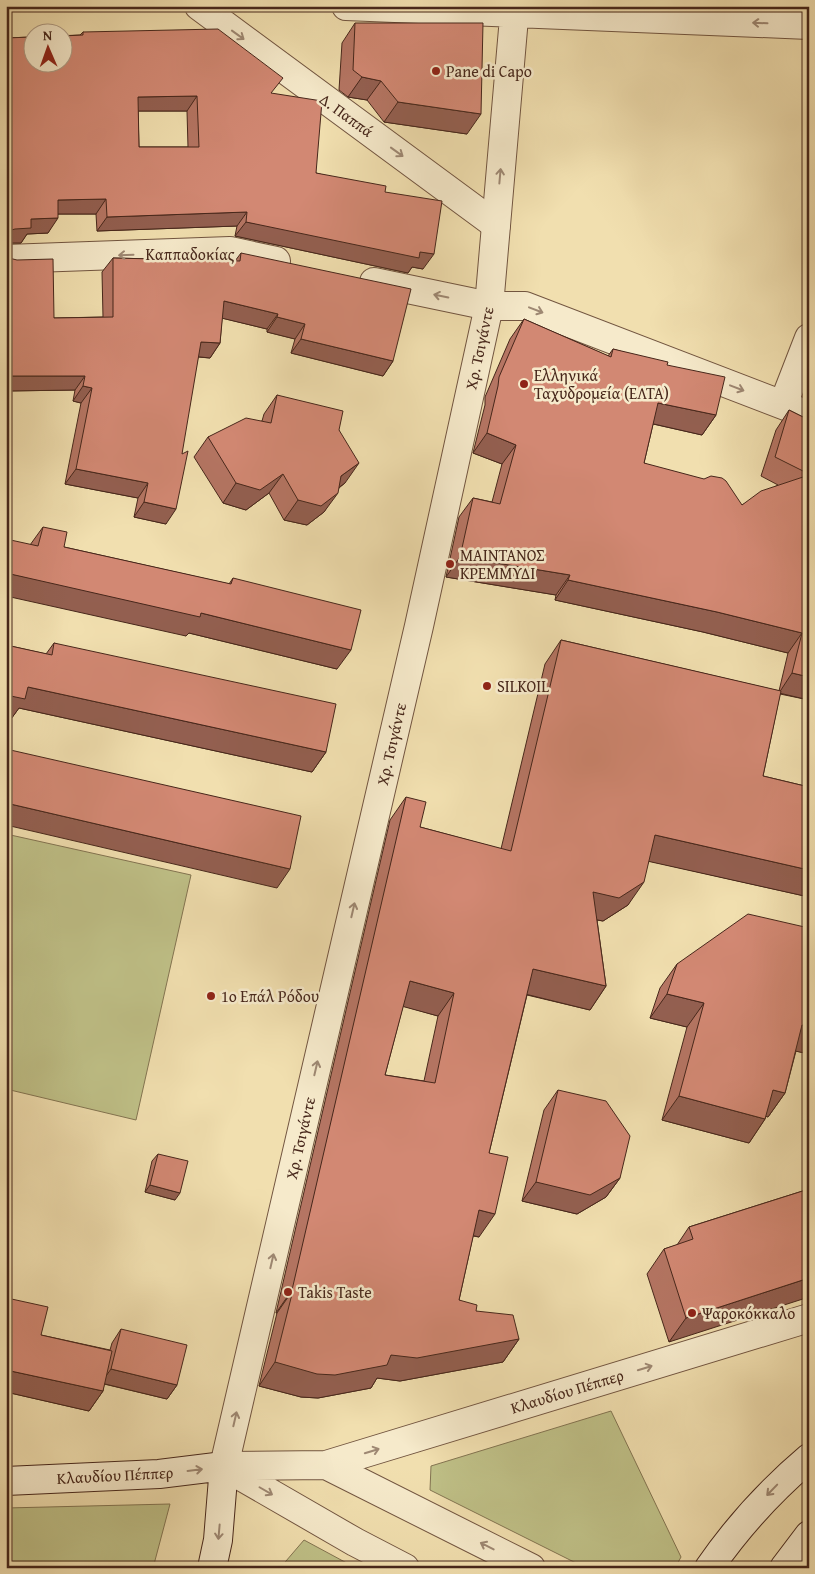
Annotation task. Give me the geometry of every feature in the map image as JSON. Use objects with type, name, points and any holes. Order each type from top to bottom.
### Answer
[{"type":"street","name":"Δ. Παππά","points":[[199,6],[496,225]]},
{"type":"street","points":[[346,6],[649,12],[809,25]]},
{"type":"street","name":"Χρ. Τσιγάντε","points":[[212,1568],[218,1540],[224,1466],[419,626],[488,306],[514,10]]},
{"type":"street","name":"Καππαδοκίας","points":[[6,259],[230,251],[297,266]]},
{"type":"street","points":[[354,278],[488,306],[525,306],[809,415]]},
{"type":"street","points":[[783,406],[809,338]]},
{"type":"street","name":"Κλαυδίου Πέππερ","points":[[6,1481],[159,1474],[224,1466],[326,1465],[809,1318]]},
{"type":"street","points":[[710,1568],[728,1540],[754,1510],[781,1481],[809,1458]]},
{"type":"street","points":[[326,1465],[531,1568]]},
{"type":"street","points":[[224,1466],[355,1542],[405,1568]]},
{"type":"street","points":[[784,1568],[809,1535]]},
{"type":"green space","points":[[6,834],[191,875],[136,1120],[6,1089]]},
{"type":"green space","points":[[611,1411],[681,1557],[675,1568],[586,1568],[430,1490],[431,1466]]},
{"type":"green space","points":[[170,1504],[153,1568],[6,1568],[6,1508]]},
{"type":"green space","points":[[304,1540],[356,1568],[280,1568]]},
{"type":"building","points":[[355,23],[483,23],[481,114],[398,102],[381,81],[362,77],[353,70]]},
{"type":"building","points":[[218,29],[283,78],[271,93],[322,101],[316,173],[386,186],[385,192],[442,201],[434,254],[420,252],[419,258],[246,222],[247,212],[107,217],[106,199],[58,200],[58,218],[31,219],[31,228],[15,229],[6,233],[6,38],[22,37],[22,72],[72,72],[72,36],[83,35],[83,32]],"holes":[[[197,96],[199,147],[139,147],[138,97]]]},
{"type":"building","points":[[241,253],[411,289],[393,361],[301,339],[305,324],[277,317],[278,314],[224,301],[220,343],[201,342],[182,454],[188,451],[176,509],[144,502],[148,483],[76,469],[92,388],[83,386],[85,376],[6,376],[6,255],[17,260],[53,259],[54,318],[113,317],[113,258],[240,261]]},
{"type":"building","points":[[524,319],[611,357],[613,349],[668,362],[667,365],[725,377],[716,415],[658,403],[644,463],[704,479],[711,476],[722,478],[742,505],[761,491],[809,475],[809,677],[792,673],[802,633],[717,612],[568,580],[570,575],[460,557],[473,498],[500,504],[516,445],[487,433],[499,377]]},
{"type":"building","points":[[277,395],[343,411],[339,430],[359,463],[341,476],[338,493],[321,506],[298,500],[283,474],[260,490],[236,483],[208,437],[246,418],[271,423]]},
{"type":"building","points":[[789,410],[809,420],[809,474],[775,457]]},
{"type":"building","points":[[43,527],[67,532],[64,547],[231,584],[233,578],[361,610],[351,650],[201,613],[200,617],[6,573],[6,539],[38,546]]},
{"type":"building","points":[[561,640],[781,691],[763,776],[809,787],[809,870],[655,835],[644,882],[619,898],[593,892],[606,986],[533,969],[489,1153],[508,1157],[495,1214],[479,1210],[459,1300],[477,1305],[476,1311],[513,1315],[519,1339],[417,1358],[391,1355],[387,1365],[335,1375],[317,1374],[275,1362],[406,797],[426,802],[420,827],[511,851]],"holes":[[[410,981],[454,993],[435,1083],[385,1075]]]},
{"type":"building","points":[[54,643],[336,704],[326,752],[28,687],[25,699],[6,695],[6,645],[52,655]]},
{"type":"building","points":[[6,749],[301,816],[290,869],[6,803]]},
{"type":"building","points":[[748,914],[809,928],[809,1027],[802,1025],[785,1093],[773,1090],[765,1119],[679,1096],[704,1003],[667,994],[677,964]]},
{"type":"building","points":[[558,1090],[606,1101],[630,1136],[620,1178],[590,1195],[536,1182]]},
{"type":"building","points":[[158,1154],[188,1161],[180,1193],[150,1185]]},
{"type":"building","points":[[809,1189],[809,1278],[686,1318],[664,1249],[693,1239],[689,1227]]},
{"type":"building","points":[[7,1298],[48,1307],[41,1335],[112,1351],[103,1391],[6,1370]]},
{"type":"building","points":[[121,1329],[187,1345],[177,1385],[111,1369]]},
{"type":"place","name":"Pane di Capo","points":[[436,71]]},
{"type":"place","name":"Ελληνικά Ταχυδρομεία (ΕΛΤΑ)","points":[[524,384]]},
{"type":"place","name":"ΜΑΙΝΤΑΝΟΣ ΚΡΕΜΜΥΔΙ","points":[[450,564]]},
{"type":"place","name":"SILKOIL","points":[[487,686]]},
{"type":"place","name":"1ο Επάλ Ρόδου","points":[[211,996]]},
{"type":"place","name":"Takis Taste","points":[[288,1292]]},
{"type":"place","name":"Ψαροκόκκαλο","points":[[692,1313]]}]
